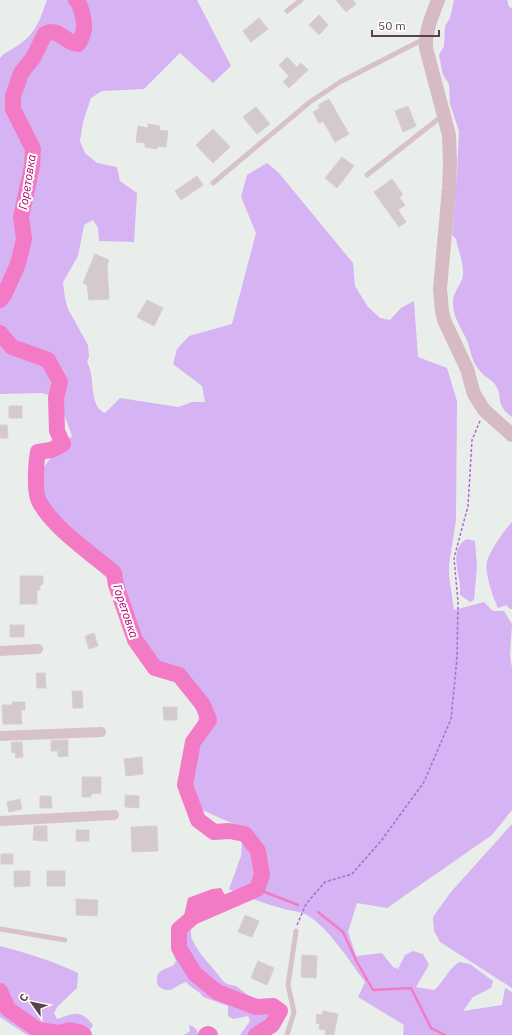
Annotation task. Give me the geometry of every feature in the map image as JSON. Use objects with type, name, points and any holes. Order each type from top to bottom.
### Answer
[{"type":"street","points":[[438,0],[425,38],[426,48],[449,135],[450,162],[440,289],[442,311],[444,320],[467,369],[474,394],[484,410],[512,434]]},
{"type":"street","points":[[0,651],[38,649]]},
{"type":"street","points":[[0,736],[101,732]]},
{"type":"street","points":[[0,821],[114,815]]},
{"type":"lane","points":[[287,12],[301,0]]},
{"type":"lane","points":[[213,183],[310,102],[340,82],[425,38]]},
{"type":"lane","points":[[367,175],[444,114]]},
{"type":"lane","points":[[0,929],[65,940]]},
{"type":"lane","points":[[287,1035],[294,1012],[288,985],[296,931]]},
{"type":"path","points":[[296,931],[298,921],[306,904],[325,882],[352,874],[381,841],[424,782],[451,719],[457,658],[458,602],[454,558],[468,506],[472,440],[484,410]]},
{"type":"shaded area","points":[[47,0],[197,0],[231,66],[213,83],[180,53],[144,89],[102,91],[91,98],[83,122],[80,141],[85,153],[97,163],[117,167],[120,181],[137,193],[134,242],[99,241],[98,228],[93,220],[84,225],[78,256],[63,282],[68,309],[88,345],[89,357],[87,362],[90,368],[94,398],[100,409],[105,413],[120,398],[178,407],[192,402],[205,402],[202,386],[173,364],[177,349],[189,336],[232,324],[256,233],[241,197],[247,175],[267,163],[278,172],[353,263],[355,286],[368,307],[380,318],[390,320],[401,308],[414,301],[418,357],[447,368],[457,401],[456,520],[449,565],[449,576],[454,610],[484,602],[493,611],[504,611],[512,624],[510,656],[512,668],[512,810],[492,835],[387,908],[357,903],[348,932],[356,956],[382,953],[393,967],[398,969],[405,955],[413,951],[423,954],[429,965],[416,987],[434,990],[452,968],[459,962],[470,964],[493,981],[491,988],[473,997],[463,1011],[502,1005],[505,988],[512,992],[512,1035],[403,1035],[404,1025],[358,997],[365,982],[322,926],[303,913],[270,905],[229,889],[241,856],[243,828],[193,806],[189,785],[192,749],[199,715],[186,693],[147,651],[127,623],[115,602],[121,580],[68,524],[46,506],[38,487],[44,467],[58,448],[72,436],[62,409],[62,399],[42,393],[0,394],[0,58],[31,34],[40,18]]},
{"type":"shaded area","points":[[454,0],[507,0],[509,7],[512,8],[512,417],[506,413],[501,404],[497,387],[477,368],[453,308],[454,295],[463,275],[462,261],[456,239],[452,235],[459,131],[450,104],[449,84],[443,75],[439,55],[444,46],[445,26],[450,18]]},
{"type":"shaded area","points":[[512,522],[512,609],[506,605],[498,608],[492,593],[486,567],[488,558],[505,530]]},
{"type":"shaded area","points":[[467,539],[475,541],[477,566],[474,600],[470,602],[460,595],[460,583],[456,563],[459,547]]},
{"type":"shaded area","points":[[512,824],[512,988],[440,942],[434,931],[433,917],[450,893]]},
{"type":"shaded area","points":[[221,888],[225,895],[221,908],[201,919],[192,922],[184,916],[188,898],[212,889]]},
{"type":"shaded area","points":[[184,924],[189,924],[191,937],[195,945],[202,956],[223,981],[227,984],[236,986],[248,995],[263,1001],[282,1004],[286,1007],[282,1021],[267,1035],[240,1035],[250,1021],[248,1016],[233,1019],[228,1016],[228,1006],[203,997],[186,982],[170,990],[163,989],[158,986],[157,977],[160,971],[174,965],[176,961],[174,956],[178,935],[180,928]]},
{"type":"shaded area","points":[[0,946],[20,951],[78,973],[77,988],[58,1006],[54,1013],[57,1019],[73,1014],[81,1014],[84,1016],[93,1025],[87,1035],[27,1035],[0,1017]]},
{"type":"shaded area","points":[[189,1025],[195,1028],[198,1035],[184,1035],[190,1031]]},
{"type":"building","points":[[336,0],[353,0],[356,4],[346,12]]},
{"type":"building","points":[[319,15],[328,25],[319,35],[309,25]]},
{"type":"building","points":[[259,18],[268,29],[251,42],[243,31]]},
{"type":"building","points":[[287,57],[297,67],[301,63],[308,70],[289,88],[283,82],[289,76],[279,65]]},
{"type":"building","points":[[329,99],[349,134],[335,142],[323,121],[319,123],[313,112],[320,108],[318,105]]},
{"type":"building","points":[[408,106],[416,126],[403,132],[395,111]]},
{"type":"building","points":[[256,107],[270,124],[257,134],[243,117]]},
{"type":"building","points":[[148,124],[160,126],[159,130],[168,131],[166,147],[158,146],[157,149],[145,147],[145,143],[136,142],[138,126],[148,128]]},
{"type":"building","points":[[213,129],[230,147],[213,163],[196,145]]},
{"type":"building","points":[[342,157],[354,166],[337,188],[325,178]]},
{"type":"building","points":[[197,176],[203,185],[181,200],[175,191]]},
{"type":"building","points":[[392,179],[403,195],[399,197],[405,205],[398,210],[406,222],[399,227],[374,192]]},
{"type":"building","points":[[95,254],[109,260],[107,266],[109,299],[89,300],[87,285],[83,283]]},
{"type":"building","points":[[147,300],[163,308],[154,326],[137,317]]},
{"type":"building","points":[[9,406],[22,406],[22,418],[9,418]]},
{"type":"building","points":[[0,425],[7,425],[8,438],[0,438]]},
{"type":"building","points":[[20,576],[43,576],[43,584],[40,585],[40,590],[37,590],[37,604],[20,604]]},
{"type":"building","points":[[10,625],[24,625],[24,637],[10,637]]},
{"type":"building","points":[[94,633],[98,646],[89,649],[85,636]]},
{"type":"building","points":[[36,673],[45,673],[46,688],[37,688]]},
{"type":"building","points":[[72,691],[82,691],[83,708],[73,708]]},
{"type":"building","points":[[12,702],[25,702],[25,710],[21,710],[22,724],[3,724],[2,705],[12,705]]},
{"type":"building","points":[[163,707],[177,707],[177,720],[164,720]]},
{"type":"building","points":[[51,740],[68,740],[68,756],[58,757],[58,751],[51,751]]},
{"type":"building","points":[[22,742],[23,757],[16,758],[15,752],[12,753],[11,743]]},
{"type":"building","points":[[142,757],[143,774],[126,776],[124,759]]},
{"type":"building","points":[[82,777],[101,777],[101,793],[91,794],[91,797],[82,797]]},
{"type":"building","points":[[125,795],[139,796],[139,808],[125,807]]},
{"type":"building","points":[[40,796],[51,796],[52,808],[40,808]]},
{"type":"building","points":[[20,799],[22,809],[9,812],[7,802]]},
{"type":"building","points":[[34,826],[47,826],[47,841],[33,840]]},
{"type":"building","points":[[157,826],[158,851],[132,852],[131,827]]},
{"type":"building","points":[[76,830],[89,830],[89,841],[76,841]]},
{"type":"building","points":[[1,854],[13,854],[13,864],[1,864]]},
{"type":"building","points":[[14,871],[30,871],[30,886],[14,887]]},
{"type":"building","points":[[47,871],[65,871],[65,886],[47,886]]},
{"type":"building","points":[[76,899],[98,900],[97,916],[76,915]]},
{"type":"building","points":[[245,915],[259,921],[252,937],[238,932]]},
{"type":"building","points":[[302,955],[317,956],[316,978],[301,977]]},
{"type":"building","points":[[258,961],[274,968],[267,985],[251,978]]},
{"type":"building","points":[[323,1011],[338,1014],[334,1035],[325,1035],[326,1030],[319,1029],[320,1024],[316,1023],[317,1014],[322,1015]]},
{"type":"waterway","name":"Горетовка","points":[[0,300],[5,293],[18,264],[24,239],[21,217],[32,166],[33,149],[13,109],[13,96],[21,73],[33,58],[45,34],[50,32],[57,33],[71,42],[78,44],[84,31],[84,22],[81,9],[76,0]]},
{"type":"waterway","name":"Горетовка","points":[[0,333],[12,347],[48,360],[60,382],[56,398],[57,431],[63,444],[51,450],[38,452],[36,470],[37,497],[45,510],[62,530],[114,573],[116,585],[135,640],[155,668],[179,675],[203,705],[209,720],[193,742],[185,785],[198,820],[214,832],[229,831],[245,834],[258,851],[262,875],[257,889],[193,917],[179,929],[179,948],[195,974],[217,992],[256,1007],[273,1006],[280,1011],[272,1025],[256,1035]]},
{"type":"waterway","points":[[257,889],[298,905]]},
{"type":"waterway","points":[[318,912],[343,932],[357,962],[373,990],[411,988],[431,1028],[445,1035]]},
{"type":"waterway","name":"Горетовка","points":[[0,991],[8,1009],[38,1030],[60,1033],[69,1030],[79,1032],[84,1035]]},
{"type":"waterway","name":"Горетовка","points":[[206,1035],[210,1035]]}]
